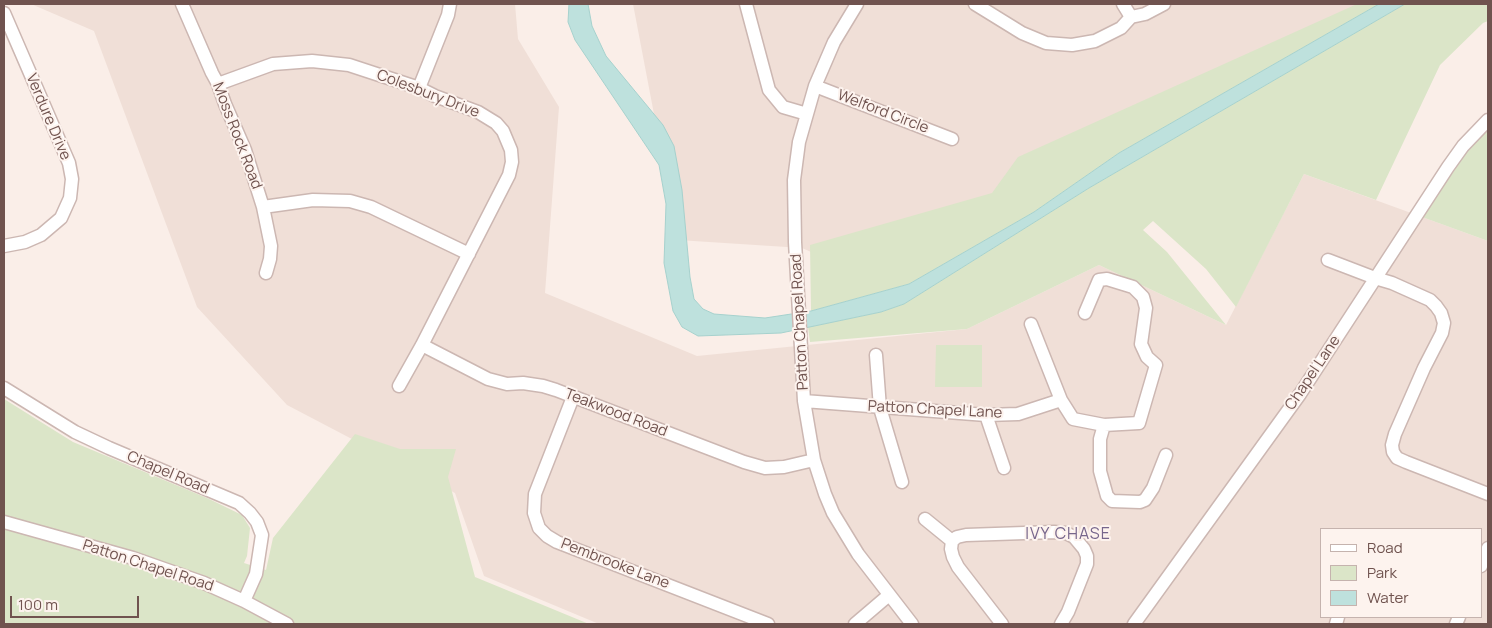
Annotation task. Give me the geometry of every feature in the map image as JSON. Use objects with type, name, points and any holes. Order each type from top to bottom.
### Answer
[{"type":"street","name":"Moss Rock Road","points":[[182,4],[245,150],[264,206],[271,246],[266,273]]},
{"type":"street","points":[[419,88],[448,15],[450,4]]},
{"type":"street","points":[[746,4],[769,90],[783,107],[807,114]]},
{"type":"street","name":"Patton Chapel Road","points":[[857,4],[834,42],[815,86],[799,142],[794,180],[804,401],[814,460],[825,494],[842,529],[858,554],[912,624]]},
{"type":"street","points":[[975,4],[1022,33],[1046,43],[1072,45],[1095,41],[1120,28],[1131,17],[1146,14],[1164,4]]},
{"type":"street","points":[[1123,4],[1131,17]]},
{"type":"street","name":"Verdure Drive","points":[[4,13],[69,163],[72,179],[70,198],[60,218],[41,235],[25,242],[4,246]]},
{"type":"street","name":"Colesbury Drive","points":[[218,84],[273,64],[312,61],[349,65],[419,88],[489,118],[503,131],[511,150],[510,175],[422,346],[399,386]]},
{"type":"street","name":"Welford Circle","points":[[815,86],[952,138]]},
{"type":"street","name":"Chapel Lane","points":[[1134,624],[1300,394],[1448,167],[1463,146],[1488,120]]},
{"type":"street","points":[[264,206],[314,200],[350,201],[371,208],[469,254]]},
{"type":"street","points":[[1328,260],[1392,283],[1430,300],[1441,313],[1444,323],[1439,341],[1424,368],[1395,434],[1392,445],[1393,452],[1397,458],[1406,462],[1488,494]]},
{"type":"street","points":[[1031,324],[1061,400],[1073,419],[1104,425],[1139,423],[1156,365],[1147,357],[1141,344],[1146,308],[1144,297],[1133,287],[1107,279],[1099,280],[1085,314]]},
{"type":"street","name":"Teakwood Road","points":[[422,346],[488,379],[507,384],[523,383],[543,386],[737,460],[765,468],[784,467],[814,460]]},
{"type":"street","points":[[876,355],[880,408],[902,482]]},
{"type":"street","name":"Chapel Road","points":[[4,388],[75,432],[239,503],[250,512],[257,522],[262,535],[256,574],[244,601]]},
{"type":"street","name":"Pembrooke Lane","points":[[573,397],[535,494],[534,513],[539,528],[557,542],[768,624]]},
{"type":"street","name":"Patton Chapel Lane","points":[[804,401],[986,416],[1018,414],[1061,400]]},
{"type":"street","points":[[986,416],[1004,468]]},
{"type":"street","points":[[1104,425],[1100,439],[1100,471],[1107,496],[1112,501],[1140,502],[1145,500],[1153,488],[1166,455]]},
{"type":"street","points":[[925,519],[952,541]]},
{"type":"street","name":"Patton Chapel Road","points":[[4,522],[166,569],[204,582],[286,624]]},
{"type":"street","points":[[1002,624],[958,567],[951,549],[952,541],[957,537],[976,534],[1054,532],[1066,533],[1074,537],[1084,549],[1087,556],[1087,564],[1068,612],[1061,624]]},
{"type":"street","points":[[1482,563],[1488,548]]},
{"type":"street","points":[[855,624],[889,595]]},
{"type":"shaded area","points":[[31,4],[515,4],[518,39],[559,107],[545,293],[697,356],[967,329],[1099,265],[1226,325],[1304,174],[1488,241],[1488,624],[599,624],[484,576],[455,493],[287,405],[197,307],[94,31]]},
{"type":"shaded area","points":[[633,4],[1377,4],[873,279],[802,248],[678,240]]},
{"type":"green space","points":[[1357,4],[1379,4],[1119,153],[1034,212],[909,284],[811,311],[810,245],[992,193],[1018,157]]},
{"type":"green space","points":[[1405,4],[1488,4],[1488,21],[1483,23],[1440,65],[1376,200],[1304,174],[1236,307],[1206,269],[1153,221],[1143,230],[1167,252],[1226,325],[1099,265],[967,329],[810,342],[808,327],[881,312],[904,304],[1089,188]]},
{"type":"green space","points":[[1488,124],[1488,241],[1422,217]]},
{"type":"green space","points":[[936,345],[982,345],[982,387],[935,387]]},
{"type":"green space","points":[[4,399],[73,442],[207,498],[242,515],[250,528],[247,556],[244,563],[266,570],[273,538],[355,434],[400,449],[456,449],[448,477],[475,577],[589,624],[4,624]]},
{"type":"water","points":[[569,4],[588,4],[592,26],[606,56],[663,125],[674,146],[682,190],[690,277],[694,299],[703,309],[714,314],[765,318],[811,311],[909,284],[1034,212],[1119,153],[1379,4],[1405,4],[1089,188],[904,304],[881,312],[781,333],[698,336],[682,327],[673,311],[664,263],[666,204],[659,165],[575,40],[568,22]]},
{"type":"district","name":"IVY CHASE","points":[[1068,535]]}]
